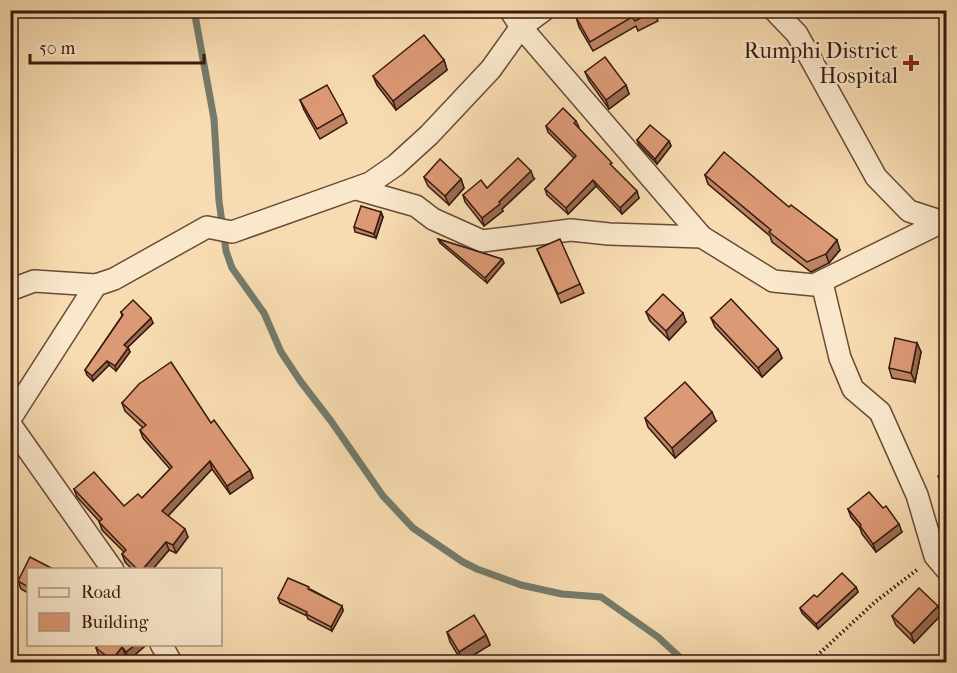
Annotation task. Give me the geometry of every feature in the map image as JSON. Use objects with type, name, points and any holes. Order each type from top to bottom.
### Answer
[{"type":"street","points":[[10,290],[34,281],[96,285],[114,279],[207,227],[232,232],[370,183],[396,165],[429,135],[491,69],[516,19],[543,10]]},
{"type":"street","points":[[774,10],[797,34],[876,177],[909,211],[943,220]]},
{"type":"street","points":[[516,19],[702,237],[773,281],[814,285],[822,283],[943,220]]},
{"type":"street","points":[[356,189],[416,206],[433,219],[482,241],[571,230],[609,234],[702,237]]},
{"type":"street","points":[[822,283],[840,358],[853,389],[880,412],[916,495],[941,562]]},
{"type":"street","points":[[10,418],[96,285]]},
{"type":"street","points":[[10,424],[112,568]]},
{"type":"street","points":[[162,646],[171,663]]},
{"type":"path","points":[[810,663],[874,602],[941,562]]},
{"type":"building","points":[[588,10],[654,11],[635,21],[632,17],[590,42],[576,17]]},
{"type":"building","points":[[424,35],[444,60],[393,101],[373,76]]},
{"type":"building","points":[[605,57],[626,85],[606,100],[585,72]]},
{"type":"building","points":[[327,85],[343,114],[317,129],[300,100]]},
{"type":"building","points":[[563,108],[612,163],[610,164],[637,191],[620,208],[593,180],[566,208],[545,189],[576,156],[546,126]]},
{"type":"building","points":[[650,125],[669,141],[655,159],[637,140]]},
{"type":"building","points":[[724,152],[789,207],[791,205],[837,240],[826,254],[807,262],[769,232],[771,230],[705,175]]},
{"type":"building","points":[[518,158],[531,171],[499,202],[500,204],[482,218],[463,195],[481,180],[487,188]]},
{"type":"building","points":[[440,159],[461,179],[445,196],[424,177]]},
{"type":"building","points":[[361,206],[381,212],[374,234],[354,227]]},
{"type":"building","points":[[438,239],[502,259],[485,278]]},
{"type":"building","points":[[560,239],[580,284],[558,294],[537,249]]},
{"type":"building","points":[[663,294],[683,313],[666,331],[646,312]]},
{"type":"building","points":[[731,299],[778,349],[758,368],[711,318]]},
{"type":"building","points":[[133,300],[151,318],[124,345],[128,348],[115,366],[107,361],[92,376],[85,370],[123,315],[121,312]]},
{"type":"building","points":[[895,338],[917,343],[911,373],[889,368]]},
{"type":"building","points":[[171,362],[211,423],[214,420],[250,470],[227,486],[210,461],[162,511],[185,529],[173,545],[166,542],[144,568],[136,568],[122,554],[126,550],[99,522],[102,519],[74,489],[94,472],[124,506],[138,494],[142,498],[172,467],[140,430],[146,425],[122,403],[139,384]]},
{"type":"building","points":[[685,382],[712,412],[672,448],[645,418]]},
{"type":"building","points":[[946,472],[946,496],[938,476]]},
{"type":"building","points":[[869,492],[883,508],[886,506],[899,524],[873,544],[848,509]]},
{"type":"building","points":[[30,557],[51,568],[27,568],[27,586],[18,581]]},
{"type":"building","points":[[842,573],[856,587],[816,624],[800,608],[814,595],[817,597]]},
{"type":"building","points":[[288,578],[342,606],[331,627],[278,598]]},
{"type":"building","points":[[919,588],[938,606],[911,634],[892,616]]},
{"type":"building","points":[[474,615],[486,635],[459,652],[447,632]]},
{"type":"building","points":[[98,646],[134,646],[126,652],[122,647],[112,660],[96,648]]},
{"type":"waterway","points":[[194,10],[214,119],[219,201],[226,251],[232,268],[264,313],[281,352],[383,496],[413,528],[463,562],[521,585],[562,594],[601,597],[658,637],[685,662]]},
{"type":"place","name":"Rumphi District Hospital","points":[[911,63]]}]
